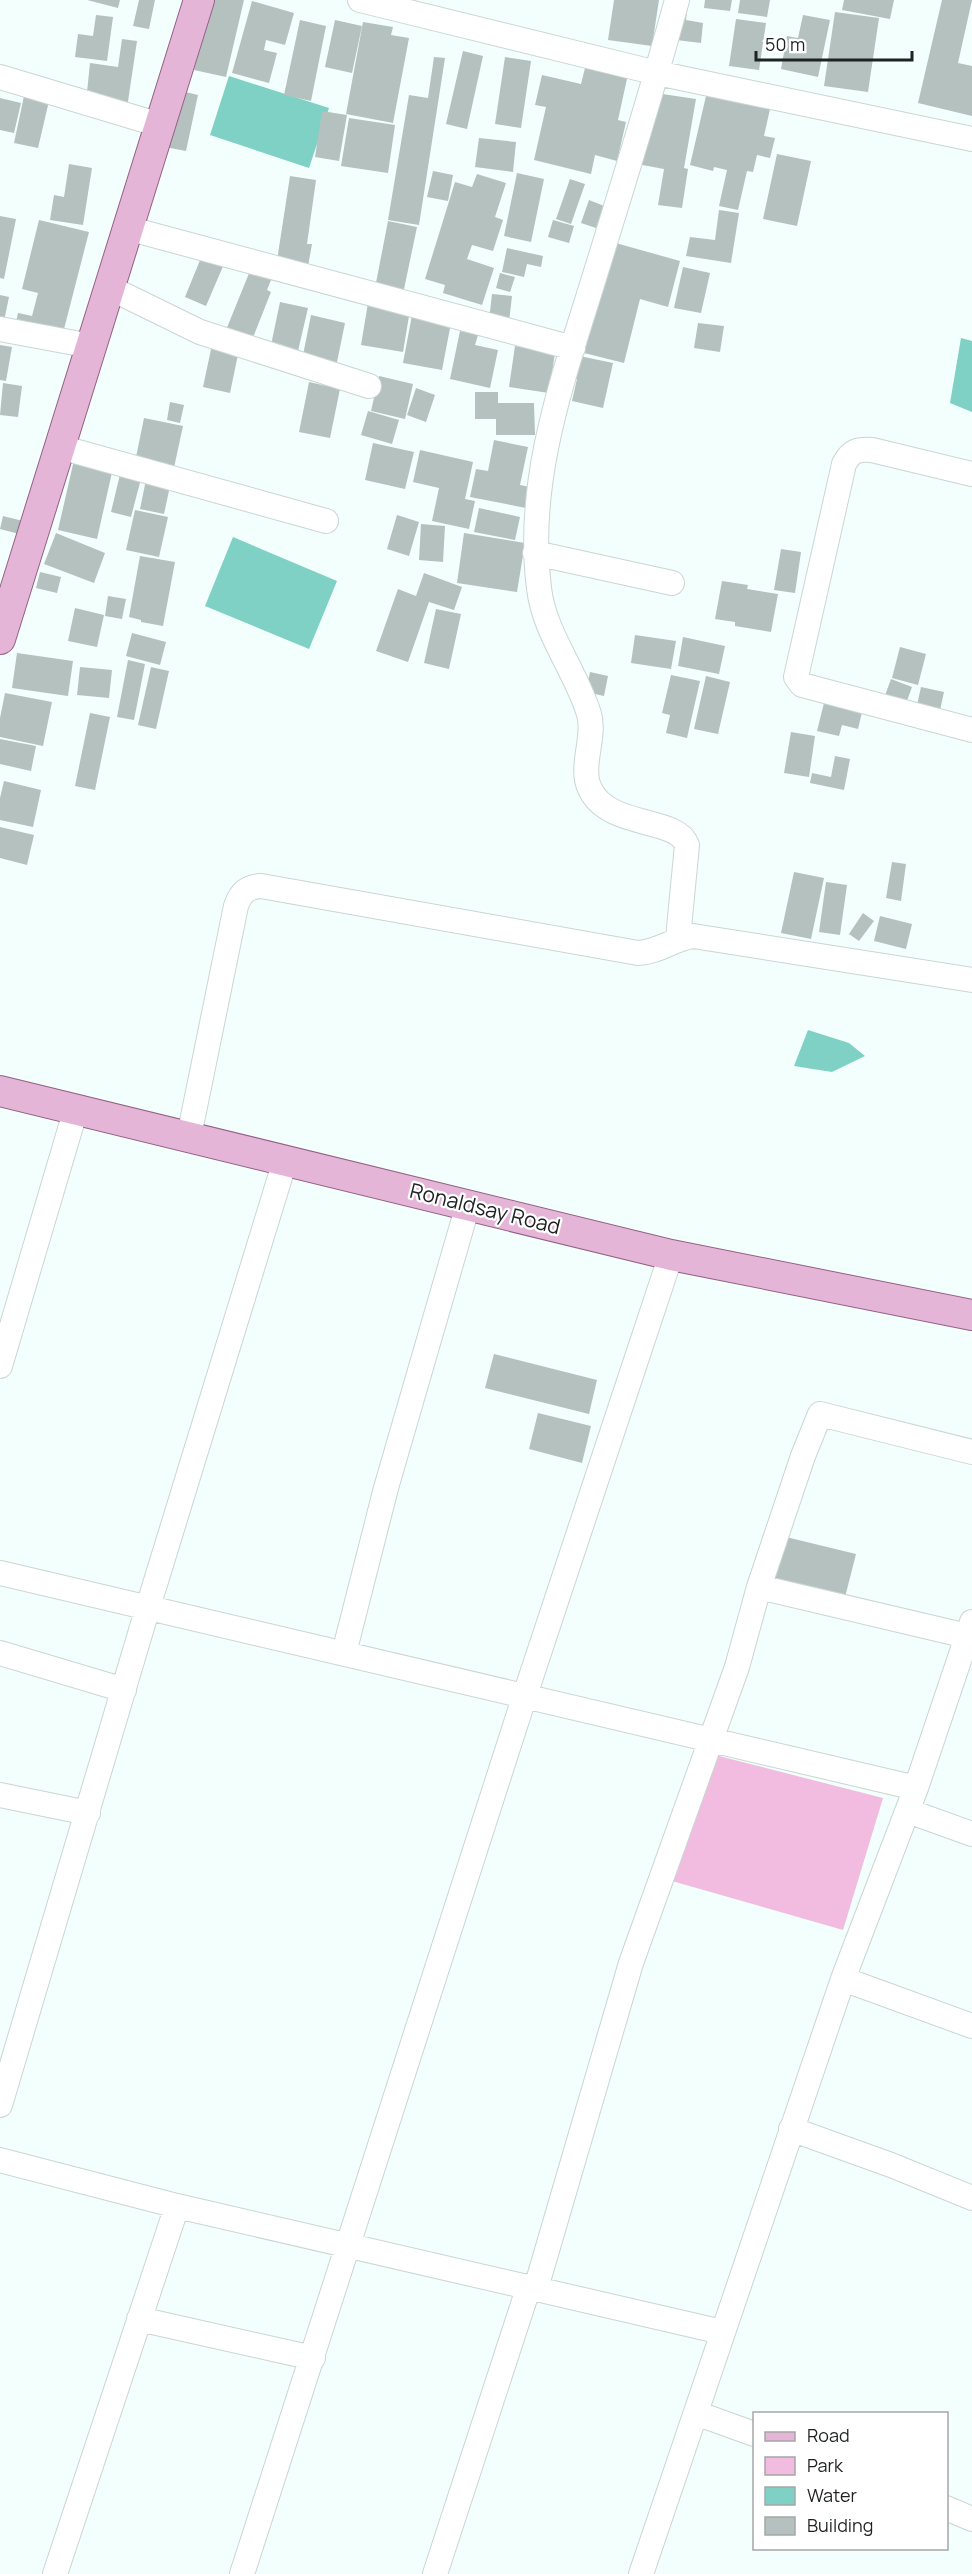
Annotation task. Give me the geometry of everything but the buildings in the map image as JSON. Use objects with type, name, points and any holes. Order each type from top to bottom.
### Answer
[{"type":"main road","points":[[0,639],[6,601],[60,447],[199,0]]},
{"type":"main road","name":"Ronaldsay Road","points":[[0,1091],[671,1255],[972,1315]]},
{"type":"street","points":[[360,0],[657,73],[972,139]]},
{"type":"street","points":[[677,0],[546,444],[536,518],[535,553],[539,591],[549,622],[590,717],[587,775],[589,788],[611,812],[679,833],[687,845],[678,938]]},
{"type":"street","points":[[0,76],[160,125]]},
{"type":"street","points":[[127,228],[573,348]]},
{"type":"street","points":[[108,287],[200,332],[369,386]]},
{"type":"street","points":[[0,328],[91,346]]},
{"type":"street","points":[[60,447],[326,520]]},
{"type":"street","points":[[972,474],[872,450],[860,449],[849,456],[844,465],[796,677],[802,685],[972,729]]},
{"type":"street","points":[[535,553],[672,584]]},
{"type":"street","points":[[189,1136],[236,906],[240,897],[252,887],[261,885],[638,952],[662,948],[678,938],[693,936],[972,980]]},
{"type":"street","points":[[0,1366],[76,1109]]},
{"type":"street","points":[[0,2105],[148,1607],[285,1161]]},
{"type":"street","points":[[344,1653],[386,1488],[468,1205]]},
{"type":"street","points":[[243,2574],[350,2247],[525,1695],[671,1255]]},
{"type":"street","points":[[435,2574],[532,2287],[631,1963],[737,1667],[759,1587],[803,1456],[820,1414],[972,1452]]},
{"type":"street","points":[[0,1573],[916,1788]]},
{"type":"street","points":[[641,2574],[843,1979],[908,1811],[970,1629],[759,1587]]},
{"type":"street","points":[[0,1653],[124,1690]]},
{"type":"street","points":[[0,1795],[88,1813]]},
{"type":"street","points":[[908,1811],[972,1834]]},
{"type":"street","points":[[843,1979],[972,2026]]},
{"type":"street","points":[[791,2129],[891,2165],[972,2198]]},
{"type":"street","points":[[0,2160],[177,2206],[722,2332]]},
{"type":"street","points":[[55,2574],[177,2206]]},
{"type":"street","points":[[139,2319],[313,2358]]},
{"type":"street","points":[[696,2413],[753,2434]]},
{"type":"street","points":[[948,2509],[972,2519]]},
{"type":"green space","points":[[715,1755],[883,1798],[843,1930],[672,1881]]},
{"type":"water","points":[[229,76],[329,108],[309,168],[210,135]]},
{"type":"water","points":[[961,338],[972,341],[972,412],[950,403]]},
{"type":"water","points":[[233,537],[337,581],[309,649],[205,606]]},
{"type":"water","points":[[808,1030],[849,1043],[865,1056],[832,1072],[794,1066]]}]
